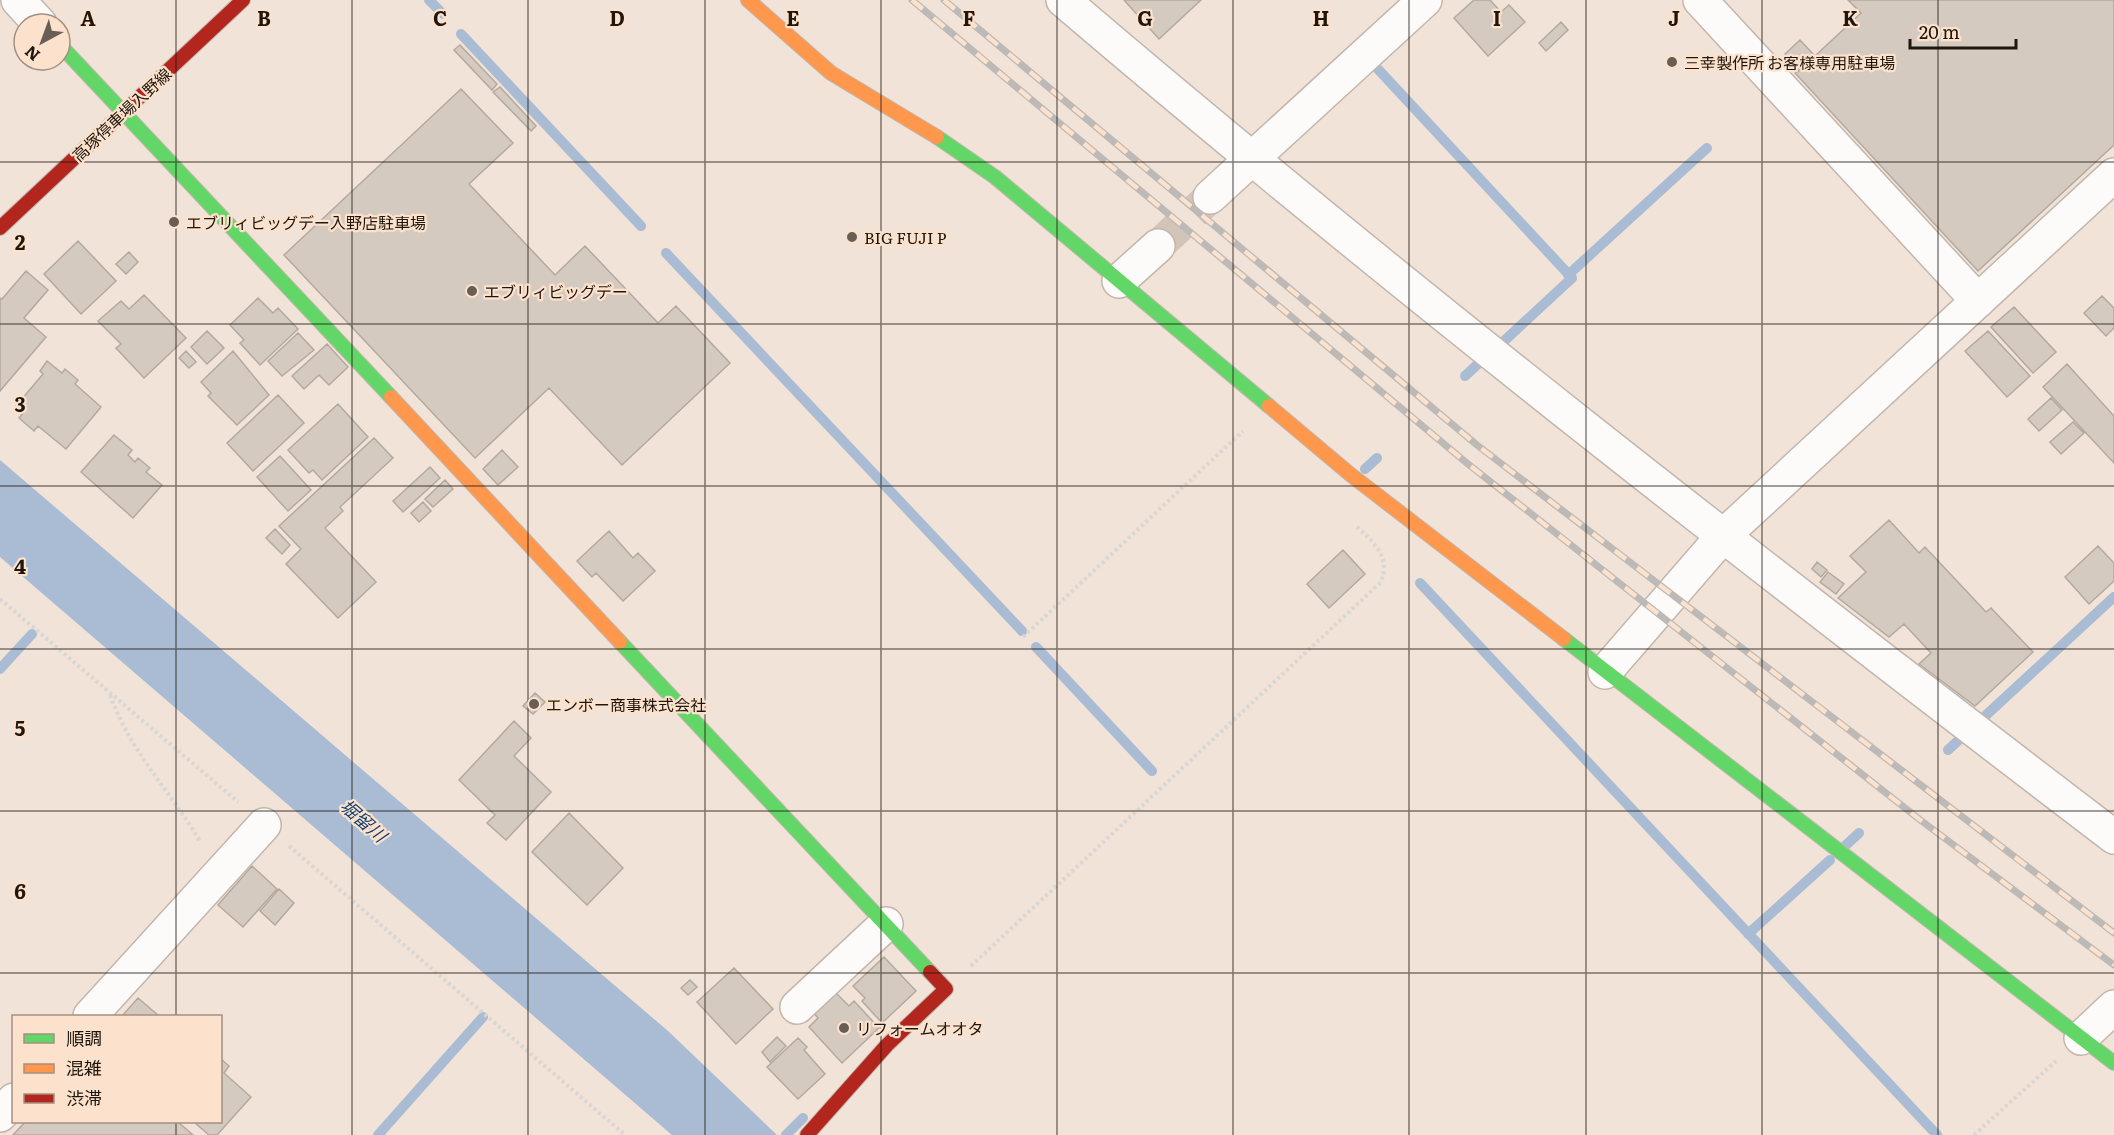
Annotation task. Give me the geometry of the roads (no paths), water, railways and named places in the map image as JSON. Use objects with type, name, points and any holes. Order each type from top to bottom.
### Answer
[{"type":"street","points":[[18,0],[29,12]]},
{"type":"street","name":"高塚停車場入野線","points":[[0,228],[243,0]]},
{"type":"street","points":[[748,0],[831,73],[962,153],[1351,475],[2114,1063]]},
{"type":"street","points":[[1063,0],[1251,160],[1722,537],[2114,837]]},
{"type":"street","points":[[1210,197],[1425,0]]},
{"type":"street","points":[[1700,0],[1978,301]]},
{"type":"street","points":[[72,58],[946,989],[887,1045],[807,1134]]},
{"type":"street","points":[[1605,672],[1722,537],[2114,175]]},
{"type":"street","points":[[1119,281],[1158,246]]},
{"type":"street","points":[[92,1015],[264,825]]},
{"type":"street","points":[[797,1007],[886,924]]},
{"type":"street","points":[[2081,1038],[2114,1007]]},
{"type":"street","points":[[0,1115],[12,1102]]},
{"type":"water","name":"堀留川","points":[[0,460],[668,1031],[777,1135],[672,1135],[0,557]]},
{"type":"waterway","points":[[429,0],[443,14]]},
{"type":"waterway","points":[[461,34],[641,226]]},
{"type":"waterway","points":[[1376,67],[1572,278],[1503,342]]},
{"type":"waterway","points":[[1568,275],[1707,148]]},
{"type":"waterway","points":[[666,253],[1022,631]]},
{"type":"waterway","points":[[1465,376],[1479,363]]},
{"type":"waterway","points":[[1365,469],[1377,458]]},
{"type":"waterway","points":[[1420,583],[1937,1135]]},
{"type":"waterway","points":[[1983,718],[2114,597]]},
{"type":"waterway","points":[[0,669],[32,634]]},
{"type":"waterway","points":[[1036,647],[1152,771]]},
{"type":"waterway","points":[[1948,750],[1961,738]]},
{"type":"waterway","points":[[1846,845],[1859,833]]},
{"type":"waterway","points":[[1748,934],[1830,860]]},
{"type":"waterway","points":[[378,1135],[483,1017]]},
{"type":"waterway","points":[[786,1135],[803,1118]]},
{"type":"tunnel","points":[[1158,246],[1210,197]]},
{"type":"railway","points":[[912,0],[1468,464],[1919,819],[2114,965]]},
{"type":"railway","points":[[944,0],[1477,445],[2114,933]]},
{"type":"place","name":"三幸製作所 お客様専用駐車場","points":[[1672,62]]},
{"type":"place","name":"エブリィビッグデー入野店駐車場","points":[[174,222]]},
{"type":"place","name":"BIG FUJI P","points":[[852,237]]},
{"type":"place","name":"エブリィビッグデー","points":[[472,291]]},
{"type":"place","name":"エンボー商事株式会社","points":[[534,704]]},
{"type":"place","name":"リフォームオオタ","points":[[844,1028]]}]
